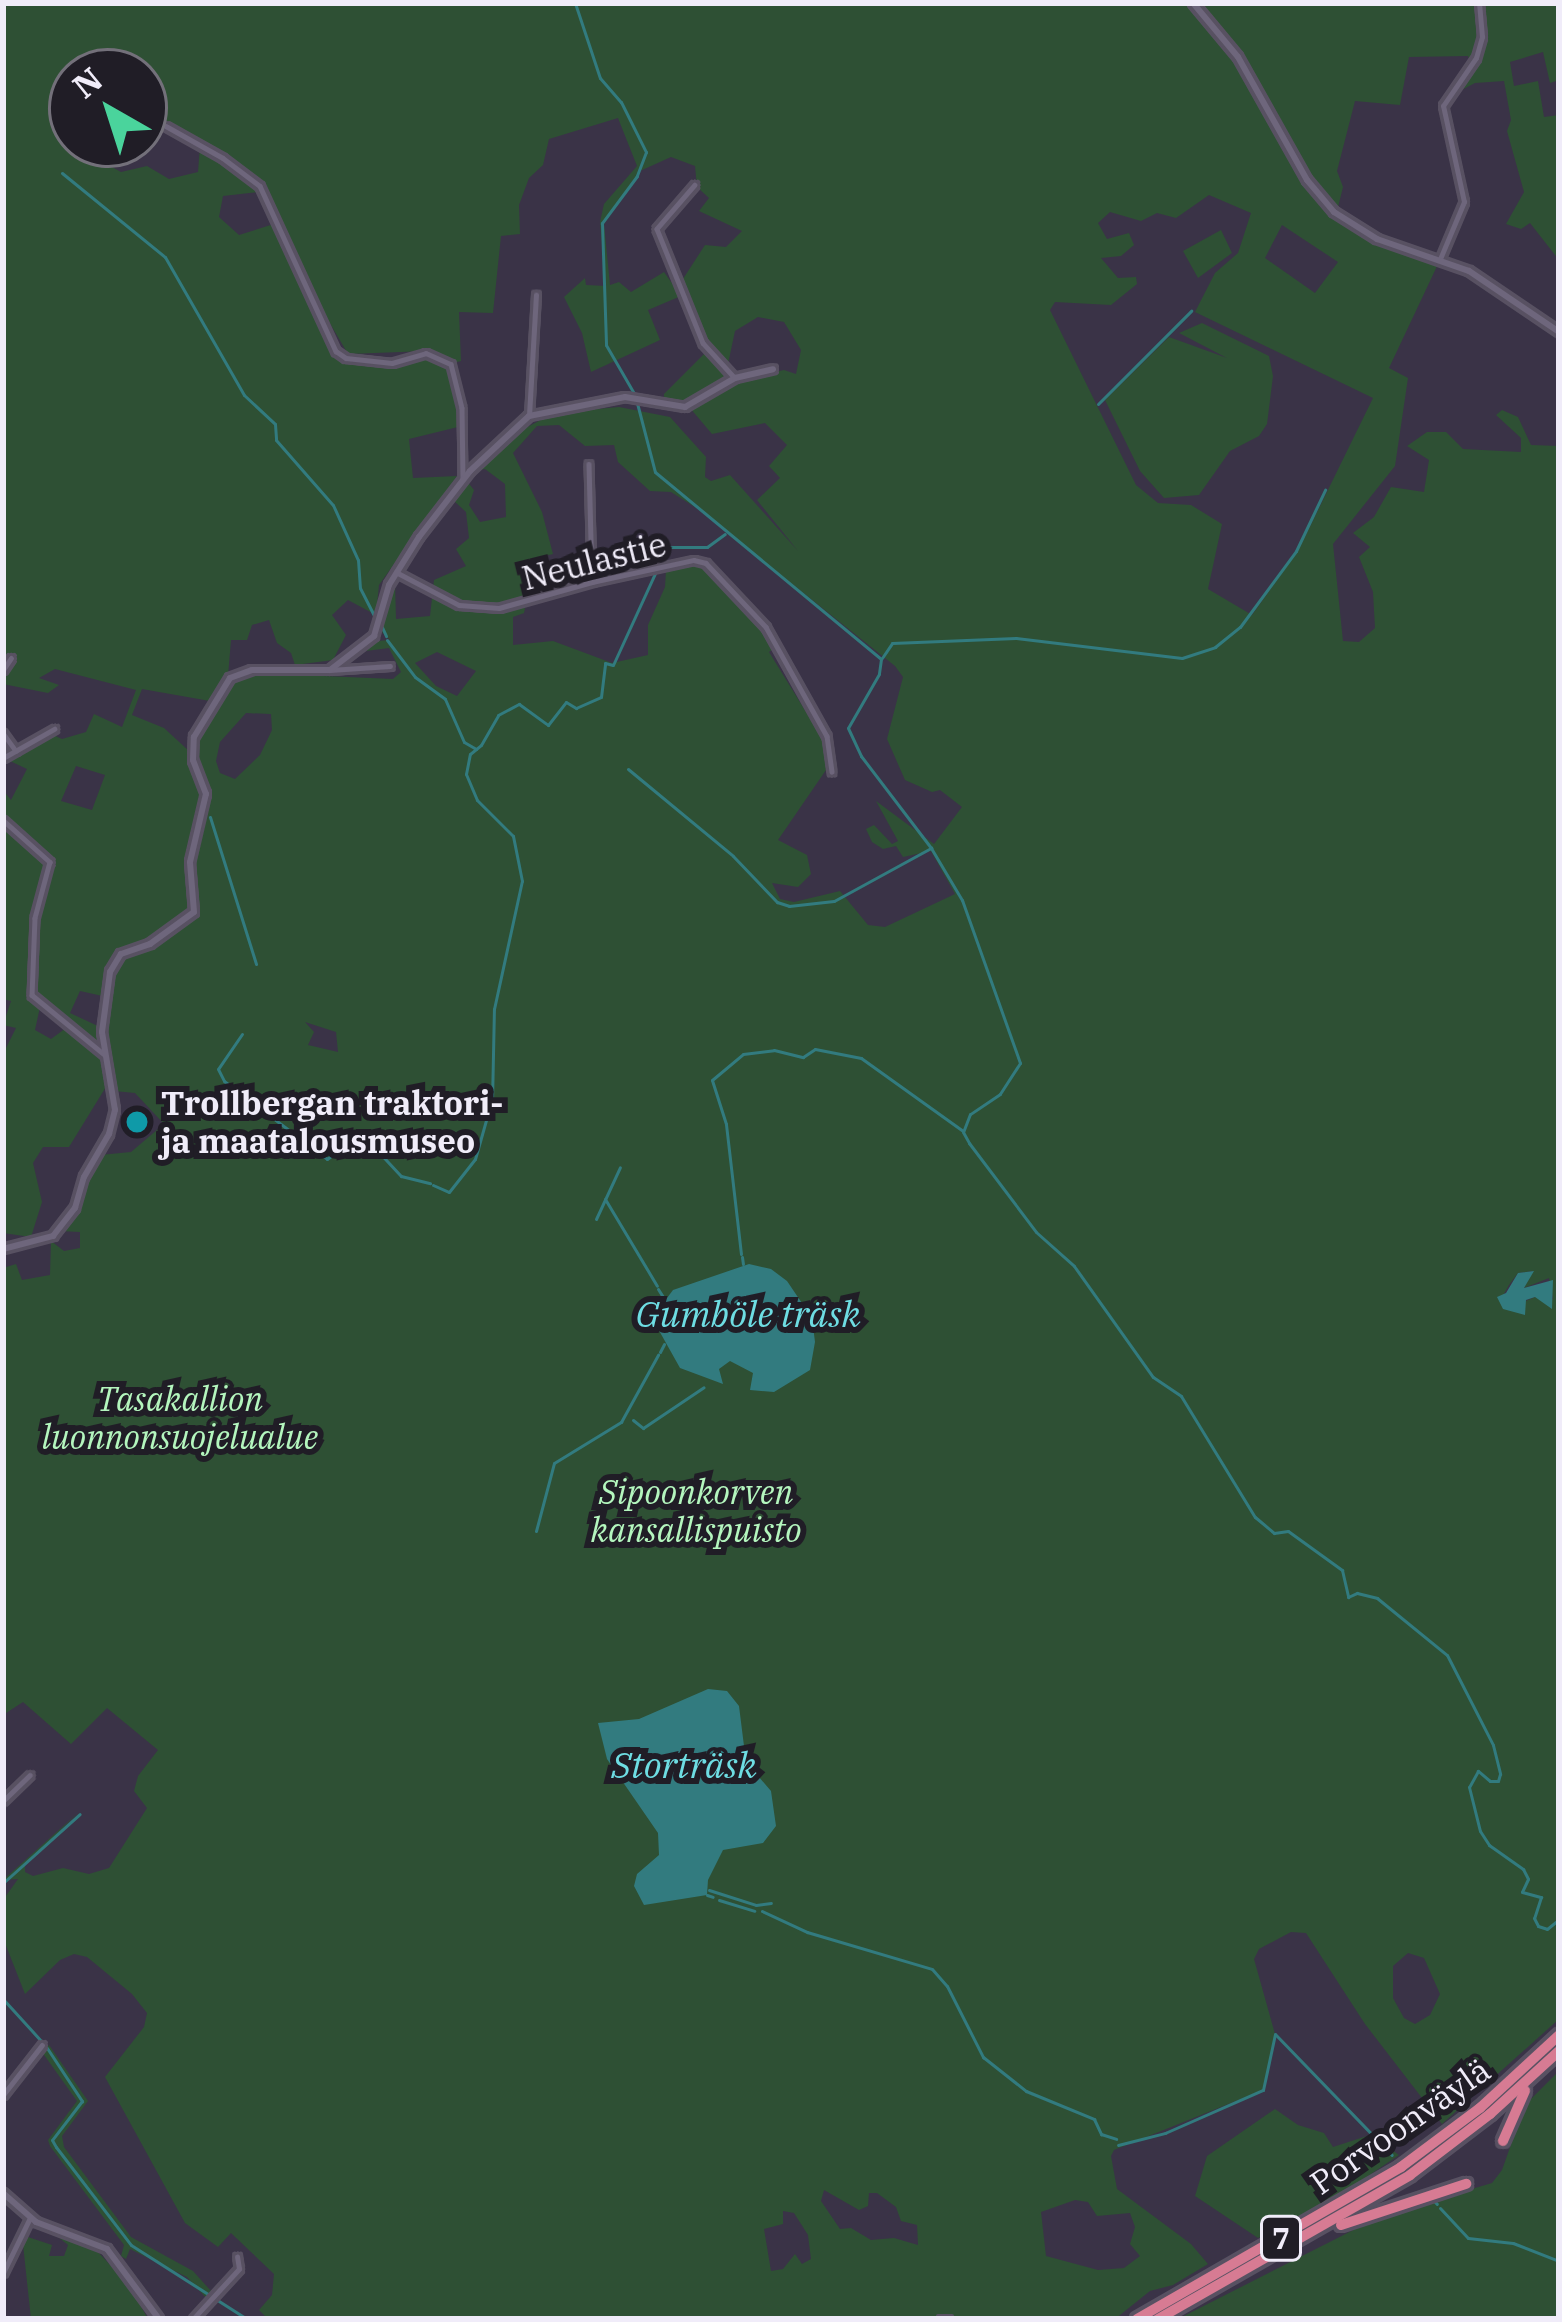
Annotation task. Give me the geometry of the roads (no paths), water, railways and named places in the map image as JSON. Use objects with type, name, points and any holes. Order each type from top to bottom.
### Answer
[{"type":"highway","name":"Porvoonväylä","points":[[1137,2319],[1401,2167],[1480,2108],[1559,2035]]},
{"type":"highway","name":"Porvoonväylä","points":[[1158,2319],[1294,2244],[1429,2161],[1559,2051]]},
{"type":"highway","points":[[1503,2141],[1516,2103],[1541,2068]]},
{"type":"highway","points":[[1294,2244],[1378,2210],[1466,2184]]},
{"type":"street","points":[[1193,3],[1238,57],[1328,206],[1377,239],[1440,259],[1490,284],[1559,332]]},
{"type":"street","points":[[1440,259],[1464,202],[1443,106],[1476,58],[1482,37],[1479,3]]},
{"type":"street","points":[[168,127],[223,158],[260,187],[336,351],[346,358],[392,362],[426,353],[452,364],[462,408],[463,480]]},
{"type":"street","points":[[694,185],[657,229],[704,343],[735,378]]},
{"type":"street","points":[[530,416],[536,295]]},
{"type":"street","points":[[330,670],[380,628],[396,572],[463,480],[530,416],[625,397],[685,407],[735,378],[773,369]]},
{"type":"street","points":[[589,464],[592,582]]},
{"type":"street","name":"Neulastie","points":[[396,572],[475,608],[513,606],[592,582],[694,560],[706,563],[758,616],[827,736],[832,772]]},
{"type":"street","points":[[3,670],[11,658]]},
{"type":"street","points":[[3,1249],[48,1239],[75,1208],[115,1117],[102,1032],[113,961],[150,944],[194,912],[190,862],[206,805],[192,752],[198,725],[236,674],[389,666]]},
{"type":"street","points":[[3,758],[54,729]]},
{"type":"street","points":[[3,734],[16,751]]},
{"type":"street","points":[[3,820],[50,862],[34,918],[32,995],[105,1055]]},
{"type":"street","points":[[3,1801],[30,1775]]},
{"type":"street","points":[[3,2095],[42,2045]]},
{"type":"street","points":[[3,2193],[30,2218],[107,2249],[159,2319]]},
{"type":"street","points":[[3,2273],[30,2218]]},
{"type":"street","points":[[193,2319],[239,2269],[237,2257]]},
{"type":"street","points":[[941,2319],[950,2319]]},
{"type":"water","name":"Gumböle träsk","points":[[749,1264],[771,1269],[787,1281],[812,1318],[815,1342],[810,1370],[774,1392],[750,1390],[753,1373],[730,1361],[719,1369],[723,1384],[680,1368],[652,1318],[673,1290]]},
{"type":"water","points":[[1534,1271],[1524,1288],[1553,1280],[1552,1309],[1535,1297],[1526,1300],[1525,1315],[1503,1309],[1497,1297],[1506,1293],[1518,1273]]},
{"type":"water","name":"Storträsk","points":[[708,1689],[727,1691],[739,1706],[746,1762],[771,1791],[776,1826],[763,1843],[723,1850],[708,1880],[707,1895],[644,1905],[634,1886],[637,1874],[659,1855],[658,1833],[607,1759],[598,1723],[639,1719]]},
{"type":"waterway","points":[[575,3],[600,78],[621,102],[646,152],[637,176],[602,223],[606,345],[635,395]]},
{"type":"waterway","points":[[62,173],[165,257],[244,395],[275,424],[276,440],[333,505],[358,560],[360,588],[378,623]]},
{"type":"waterway","points":[[1098,404],[1191,311]]},
{"type":"waterway","points":[[637,403],[655,472],[881,659],[879,674],[848,728],[861,756],[931,848],[962,900],[1020,1063],[1000,1094],[970,1114],[963,1132],[969,1143],[1036,1232],[1074,1266],[1153,1377],[1181,1396],[1255,1517],[1274,1533],[1288,1531],[1342,1570],[1348,1597],[1357,1593],[1377,1598],[1447,1655],[1493,1745],[1500,1774],[1498,1781],[1490,1781],[1478,1771],[1469,1787],[1480,1831],[1489,1845],[1523,1869],[1528,1879],[1522,1892],[1541,1897],[1534,1918],[1538,1926],[1547,1929],[1558,1920]]},
{"type":"waterway","points":[[882,658],[892,643],[1016,638],[1182,658],[1215,647],[1240,627],[1296,551],[1325,490]]},
{"type":"waterway","points":[[492,1102],[494,1009],[522,881],[513,836],[477,800],[466,774],[470,754],[481,745],[498,715],[519,704],[548,725],[566,702],[576,708],[601,697],[605,663],[613,665],[667,547],[707,547],[725,534]]},
{"type":"waterway","points":[[382,627],[386,636]]},
{"type":"waterway","points":[[387,640],[415,677],[445,699],[464,742],[476,749]]},
{"type":"waterway","points":[[628,769],[733,856],[777,902],[789,906],[834,901],[931,848]]},
{"type":"waterway","points":[[210,817],[256,964]]},
{"type":"waterway","points":[[242,1034],[218,1069],[224,1081],[327,1159],[361,1133],[401,1176],[430,1183]]},
{"type":"waterway","points":[[741,1254],[726,1124],[712,1080],[743,1054],[774,1050],[803,1057],[815,1049],[861,1058],[963,1131]]},
{"type":"waterway","points":[[433,1185],[449,1192],[475,1159],[490,1106]]},
{"type":"waterway","points":[[596,1219],[620,1167]]},
{"type":"waterway","points":[[605,1199],[657,1286]]},
{"type":"waterway","points":[[742,1257],[743,1264]]},
{"type":"waterway","points":[[658,1289],[663,1297]]},
{"type":"waterway","points":[[660,1352],[664,1344]]},
{"type":"waterway","points":[[536,1531],[554,1463],[621,1422],[658,1355]]},
{"type":"waterway","points":[[633,1420],[643,1428],[704,1387]]},
{"type":"waterway","points":[[3,1883],[80,1814]]},
{"type":"waterway","points":[[709,1890],[756,1905],[771,1903]]},
{"type":"waterway","points":[[707,1895],[713,1897]]},
{"type":"waterway","points":[[719,1900],[754,1911]]},
{"type":"waterway","points":[[762,1911],[807,1932],[932,1969],[947,1986],[983,2057],[1026,2091],[1094,2119],[1101,2134],[1116,2139]]},
{"type":"waterway","points":[[3,1999],[43,2043]]},
{"type":"waterway","points":[[1118,2145],[1165,2133],[1263,2090],[1275,2034],[1392,2155]]},
{"type":"waterway","points":[[47,2048],[82,2101],[52,2140],[56,2147],[131,2245],[247,2319]]},
{"type":"waterway","points":[[1434,2201],[1437,2204]]},
{"type":"waterway","points":[[1440,2208],[1468,2238],[1513,2243],[1559,2261]]},
{"type":"place","name":"Trollbergan traktori- ja maatalousmuseo","points":[[137,1122]]},
{"type":"park label","name":"Tasakallion luonnonsuojelualue","points":[[180,1418]]},
{"type":"park label","name":"Sipoonkorven kansallispuisto","points":[[696,1511]]}]
